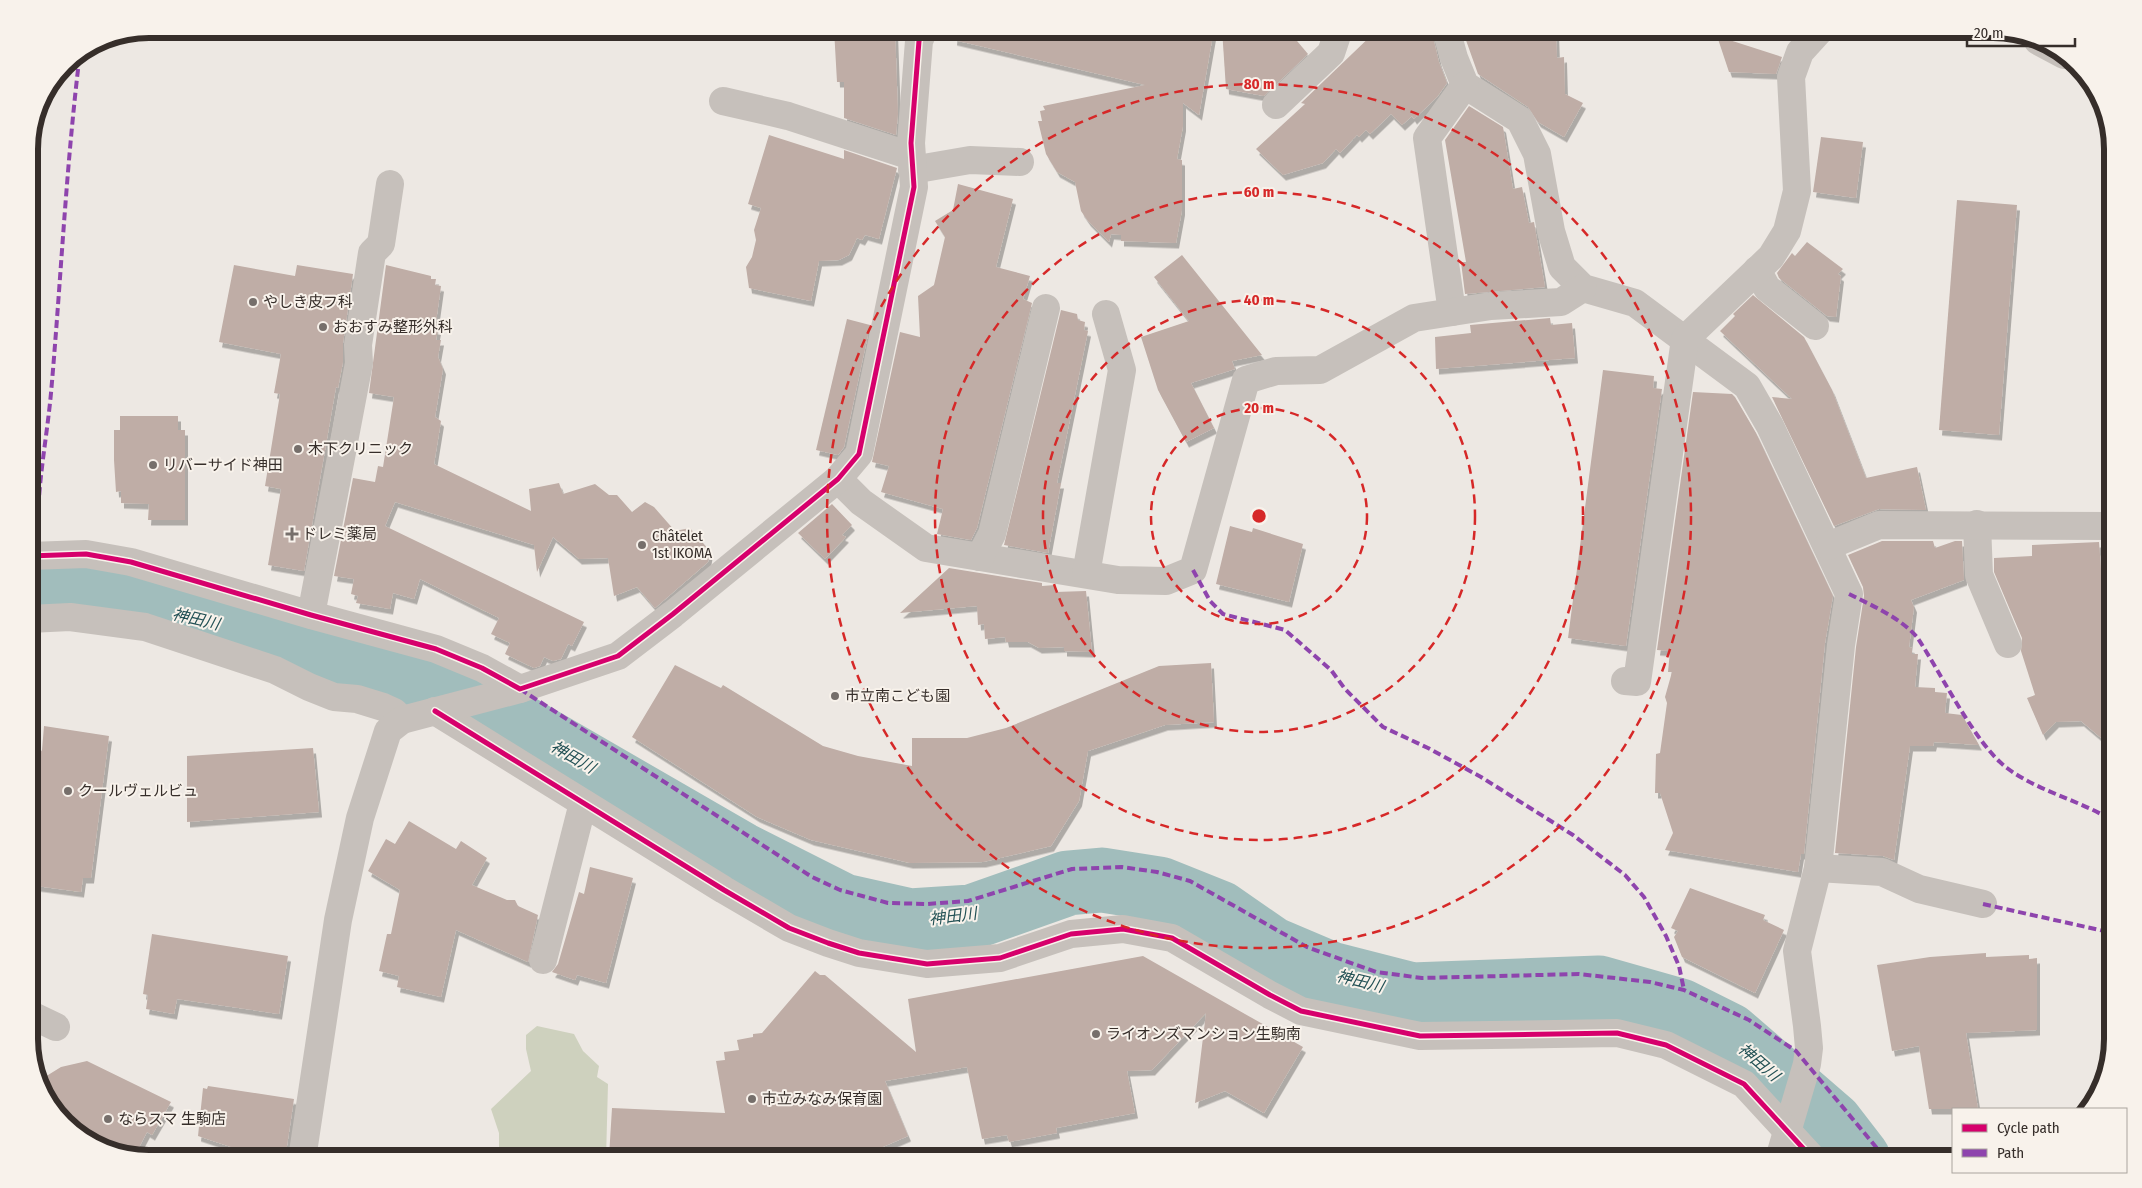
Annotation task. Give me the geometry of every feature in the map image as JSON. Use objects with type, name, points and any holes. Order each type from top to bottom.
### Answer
[{"type":"street","points":[[303,1150],[338,920],[360,818],[388,731],[402,720],[509,692],[618,656],[838,479],[858,454],[914,187],[912,163],[920,38]]},
{"type":"street","points":[[1276,105],[1331,53],[1336,38]]},
{"type":"street","points":[[1448,38],[1465,85],[1520,120],[1537,154],[1551,231],[1562,267],[1584,288],[1635,303],[1747,386],[1770,426],[1808,511],[1828,546],[1849,594],[1841,645],[1818,868],[1797,951],[1809,1048],[1805,1070],[1782,1150]]},
{"type":"street","points":[[1625,681],[1637,682],[1685,339],[1770,257],[1787,231],[1798,191],[1790,77],[1800,52],[1809,38]]},
{"type":"street","points":[[1452,312],[1427,138],[1465,85]]},
{"type":"street","points":[[723,101],[788,116],[912,163],[970,160],[1020,162]]},
{"type":"street","points":[[311,615],[359,363],[358,345],[372,253],[381,244],[390,184]]},
{"type":"street","points":[[1757,270],[1767,288],[1815,326]]},
{"type":"street","points":[[838,479],[861,502],[926,548],[1118,580],[1166,581],[1193,570],[1246,380],[1276,372],[1320,370],[1414,318],[1491,306],[1561,302],[1584,288]]},
{"type":"street","points":[[980,557],[992,534],[1046,308]]},
{"type":"street","points":[[1086,574],[1122,370],[1106,314]]},
{"type":"street","points":[[1977,524],[1979,575],[2008,644]]},
{"type":"street","points":[[1828,546],[1879,525],[2104,526]]},
{"type":"street","points":[[38,556],[86,554],[132,562],[311,615],[436,649],[482,668],[509,692]]},
{"type":"street","points":[[38,619],[70,617],[145,627],[275,670],[309,688],[334,697],[357,699],[383,707],[394,712],[402,720]]},
{"type":"street","points":[[444,708],[582,803],[789,928],[859,953],[927,964],[1000,958],[1080,933],[1123,929],[1172,938],[1270,996],[1301,1010],[1420,1036],[1617,1033],[1666,1045],[1744,1084],[1805,1150]]},
{"type":"street","points":[[544,960],[582,803]]},
{"type":"street","points":[[1818,868],[1882,872],[1919,889],[1983,904]]},
{"type":"street","points":[[38,1018],[56,1027]]},
{"type":"green space","points":[[537,1026],[574,1034],[583,1051],[599,1066],[597,1077],[608,1084],[606,1150],[499,1150],[499,1133],[491,1109],[531,1071],[526,1049],[526,1035]]},
{"type":"building","points":[[835,38],[895,38],[898,114],[896,135],[844,118],[844,82],[837,82]]},
{"type":"building","points":[[954,38],[1212,38],[1199,115],[1183,103],[1183,126],[1177,159],[1182,160],[1182,210],[1176,243],[1121,241],[1121,235],[1111,234],[1109,242],[1088,221],[1081,211],[1075,182],[1057,172],[1046,154],[1038,121],[1042,121],[1040,111],[1045,110],[1043,106],[1145,85],[954,40]]},
{"type":"building","points":[[1223,38],[1295,38],[1308,54],[1264,96],[1226,89]]},
{"type":"building","points":[[1369,38],[1433,38],[1447,83],[1437,97],[1414,119],[1412,116],[1402,125],[1391,114],[1370,134],[1366,130],[1359,137],[1357,135],[1340,153],[1336,149],[1323,163],[1283,175],[1256,149],[1305,104],[1301,103]]},
{"type":"building","points":[[1465,38],[1556,38],[1557,58],[1564,57],[1565,94],[1583,103],[1564,137],[1538,122],[1528,107],[1478,74]]},
{"type":"building","points":[[1718,38],[1723,38],[1782,57],[1776,74],[1729,72]]},
{"type":"building","points":[[1469,106],[1503,127],[1513,189],[1522,187],[1529,223],[1534,222],[1545,287],[1465,294],[1461,262],[1466,262],[1445,140]]},
{"type":"building","points":[[769,135],[844,159],[844,150],[897,168],[879,239],[865,235],[862,240],[857,238],[849,255],[839,260],[819,261],[811,301],[749,288],[746,267],[752,257],[756,240],[754,230],[761,208],[748,204]]},
{"type":"building","points":[[1821,137],[1863,142],[1856,198],[1813,192]]},
{"type":"building","points":[[958,184],[1013,199],[996,267],[1030,276],[1023,299],[1032,303],[977,528],[971,540],[937,534],[943,509],[881,492],[889,466],[872,462],[900,332],[920,337],[918,296],[934,285],[945,237],[935,221],[953,210]]},
{"type":"building","points":[[1957,200],[2017,205],[1999,435],[1939,430]]},
{"type":"building","points":[[1807,242],[1843,269],[1838,274],[1841,276],[1836,317],[1827,316],[1779,278],[1777,273],[1792,253],[1795,256]]},
{"type":"building","points":[[1182,255],[1262,355],[1232,361],[1235,369],[1191,383],[1214,428],[1186,442],[1158,390],[1141,337],[1189,321],[1154,277]]},
{"type":"building","points":[[234,265],[295,276],[297,265],[353,274],[343,343],[343,362],[338,388],[336,387],[304,571],[268,565],[281,489],[265,486],[280,394],[274,393],[281,354],[219,342]]},
{"type":"building","points":[[386,265],[431,276],[431,279],[436,279],[435,285],[441,286],[435,329],[438,329],[436,340],[441,340],[438,357],[443,369],[435,417],[441,421],[434,464],[531,511],[529,489],[559,483],[563,494],[595,484],[609,495],[617,495],[632,512],[645,502],[654,507],[675,531],[690,528],[710,551],[708,562],[655,608],[637,587],[614,596],[608,558],[579,559],[553,537],[537,572],[534,545],[395,502],[385,526],[584,622],[572,646],[568,644],[561,659],[553,661],[544,657],[540,666],[534,668],[505,654],[510,643],[491,634],[499,618],[420,579],[414,599],[393,593],[390,609],[356,603],[358,596],[351,594],[354,579],[334,576],[353,478],[375,482],[378,466],[383,467],[394,397],[369,393]]},
{"type":"building","points":[[1753,295],[1804,337],[1832,390],[1866,478],[1917,467],[1926,510],[1879,509],[1834,526],[1772,397],[1792,399],[1720,331],[1735,316],[1733,314]]},
{"type":"building","points":[[1061,310],[1077,314],[1078,320],[1085,322],[1084,330],[1088,331],[1057,483],[1061,483],[1048,553],[1004,545]]},
{"type":"building","points":[[1550,318],[1551,325],[1572,323],[1575,358],[1436,369],[1435,337],[1471,333],[1470,325]]},
{"type":"building","points":[[847,319],[870,325],[844,447],[838,455],[816,450]]},
{"type":"building","points":[[1603,370],[1654,376],[1653,388],[1662,389],[1626,646],[1568,638]]},
{"type":"building","points":[[1693,392],[1732,394],[1735,397],[1756,433],[1833,596],[1825,643],[1804,854],[1801,854],[1798,872],[1665,850],[1673,833],[1660,793],[1655,793],[1656,754],[1660,753],[1667,703],[1665,697],[1672,672],[1668,672],[1670,651],[1657,650]]},
{"type":"building","name":"リバーサイド神田","points":[[120,416],[178,416],[178,430],[185,430],[185,520],[148,520],[149,504],[121,503],[121,491],[116,492],[114,460],[114,430],[120,430]]},
{"type":"building","points":[[832,504],[852,525],[842,535],[846,537],[825,559],[798,533]]},
{"type":"building","points":[[1230,526],[1252,532],[1253,528],[1303,544],[1289,602],[1216,584]]},
{"type":"building","points":[[1882,541],[1933,541],[1935,548],[1955,541],[1962,541],[1964,580],[1911,600],[1914,607],[1909,647],[1912,648],[1912,654],[1918,654],[1915,687],[1935,688],[1935,692],[1947,693],[1945,713],[1962,715],[1979,745],[1934,742],[1933,746],[1910,746],[1894,860],[1883,856],[1835,853],[1856,647],[1864,596],[1863,587],[1848,555]]},
{"type":"building","points":[[2099,542],[2101,569],[2104,569],[2104,740],[2081,721],[2056,722],[2043,735],[2027,698],[2035,695],[2021,651],[2022,638],[1994,572],[1994,558],[2032,556],[2032,545]]},
{"type":"building","points":[[949,568],[1042,583],[1042,586],[1055,585],[1055,592],[1086,591],[1092,652],[1064,651],[1064,647],[1039,648],[1028,642],[1006,642],[1005,637],[985,639],[984,624],[978,625],[977,606],[900,613]]},
{"type":"building","points":[[1211,663],[1214,722],[1165,725],[1088,751],[1079,801],[1051,846],[983,862],[910,863],[811,840],[757,817],[632,737],[675,665],[721,688],[723,685],[823,746],[858,756],[912,766],[912,738],[967,738],[1006,728],[1159,666]]},
{"type":"building","name":"クールヴェルビュ","points":[[44,726],[109,736],[91,878],[83,878],[81,892],[38,886],[38,756],[42,750]]},
{"type":"building","points":[[313,748],[319,812],[187,822],[187,756]]},
{"type":"building","points":[[409,821],[456,849],[461,841],[487,858],[472,885],[507,900],[515,900],[518,906],[538,915],[528,962],[456,930],[441,997],[397,987],[399,976],[379,971],[387,934],[391,934],[400,890],[368,871],[386,839],[395,844]]},
{"type":"building","points":[[590,867],[633,878],[606,983],[577,975],[575,980],[552,972],[558,964],[579,892],[584,894]]},
{"type":"building","points":[[1690,888],[1765,915],[1763,920],[1784,930],[1755,993],[1682,957],[1674,937],[1678,931],[1671,928]]},
{"type":"building","points":[[152,934],[288,956],[279,1014],[177,999],[174,1014],[146,1009],[148,995],[143,994]]},
{"type":"building","points":[[1986,953],[1986,957],[2029,955],[2029,959],[2037,958],[2037,1030],[1966,1033],[1978,1108],[1929,1109],[1919,1046],[1892,1051],[1877,965],[1930,957]]},
{"type":"building","points":[[1143,956],[1303,1047],[1264,1113],[1225,1091],[1195,1103],[1206,1013],[1152,1070],[1127,1071],[1135,1113],[1056,1128],[1057,1133],[1009,1142],[1007,1135],[982,1139],[967,1067],[885,1081],[908,1136],[876,1150],[609,1150],[612,1108],[725,1113],[716,1061],[725,1060],[724,1052],[739,1050],[737,1040],[762,1033],[815,971],[820,975],[825,975],[916,1052],[908,999]]},
{"type":"building","name":"ならスマ 生駒店","points":[[87,1061],[171,1102],[152,1135],[147,1132],[138,1150],[125,1148],[87,1132],[60,1107],[44,1077],[61,1067]]},
{"type":"building","points":[[208,1086],[294,1099],[286,1150],[233,1150],[234,1148],[198,1136],[203,1088],[207,1089]]},
{"type":"waterway","name":"神田川","points":[[38,595],[112,599],[392,665],[457,694],[467,696],[740,854],[843,906],[910,921],[972,917],[1068,883],[1102,880],[1159,889],[1219,913],[1271,949],[1330,974],[1412,995],[1599,988],[1680,1011],[1728,1035],[1831,1124],[1851,1150]]},
{"type":"marked path","points":[[38,514],[51,393],[67,180],[79,62]]},
{"type":"marked path","points":[[38,514],[38,534]]},
{"type":"marked path","points":[[38,534],[39,555]]},
{"type":"marked path","points":[[1193,570],[1210,601],[1223,614],[1285,630],[1331,670],[1345,689],[1383,727],[1428,748],[1481,777],[1573,835],[1625,875],[1644,897],[1666,936],[1679,966],[1684,990]]},
{"type":"marked path","points":[[1849,594],[1894,618],[1917,637],[1971,725],[1995,757],[2007,768],[2046,790],[2104,816]]},
{"type":"marked path","points":[[520,689],[812,877],[840,890],[888,903],[927,904],[968,901],[1072,869],[1122,867],[1157,872],[1190,881],[1307,947],[1376,972],[1422,978],[1579,974],[1650,982],[1684,990],[1749,1020],[1796,1051],[1878,1150]]},
{"type":"marked path","points":[[1983,904],[2104,931]]},
{"type":"cycle path","points":[[38,556],[86,554],[131,562],[311,615],[436,649],[482,668],[520,689],[618,656],[673,614],[838,479],[859,454],[914,187],[911,143],[920,38]]},
{"type":"cycle path","points":[[435,711],[724,890],[789,928],[859,953],[927,964],[1000,958],[1071,934],[1123,929],[1172,938],[1301,1011],[1420,1036],[1617,1033],[1666,1045],[1744,1084],[1805,1150]]},
{"type":"place","name":"やしき皮フ科","points":[[253,302]]},
{"type":"place","name":"おおすみ整形外科","points":[[323,327]]},
{"type":"place","name":"木下クリニック","points":[[298,449]]},
{"type":"place","name":"リバーサイド神田","points":[[153,465]]},
{"type":"place","name":"ドレミ薬局","points":[[292,534]]},
{"type":"place","name":"Châtelet 1st IKOMA","points":[[642,545]]},
{"type":"place","name":"市立南こども園","points":[[835,696]]},
{"type":"place","name":"クールヴェルビュ","points":[[68,791]]},
{"type":"place","name":"ライオンズマンション生駒南","points":[[1096,1034]]},
{"type":"place","name":"市立みなみ保育園","points":[[752,1099]]},
{"type":"place","name":"ならスマ 生駒店","points":[[108,1119]]}]
